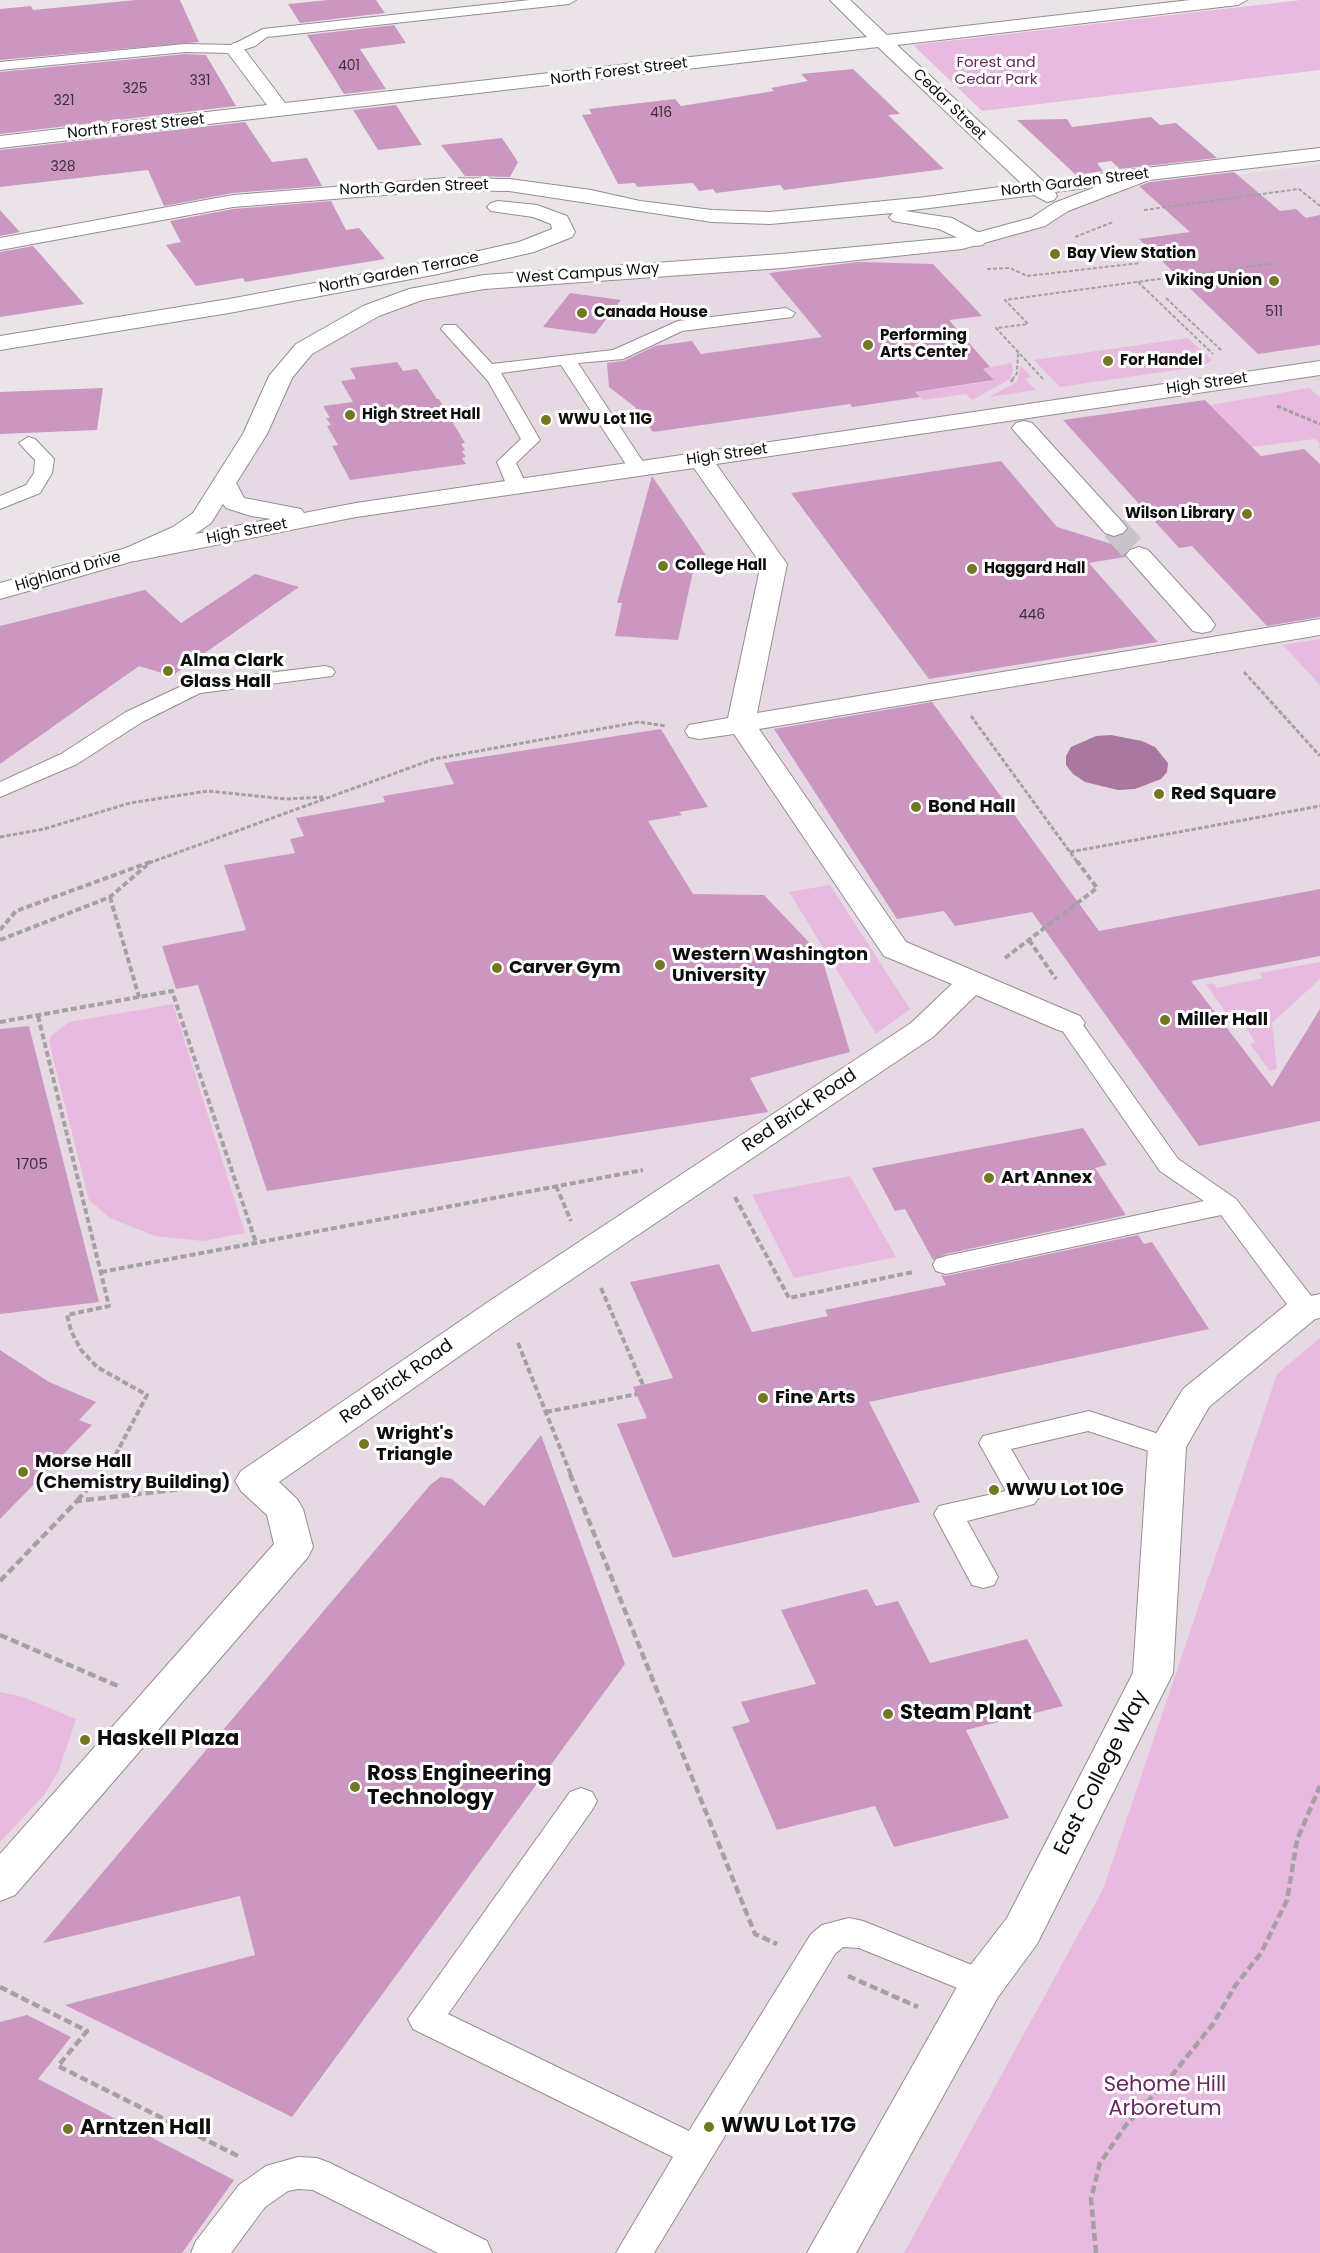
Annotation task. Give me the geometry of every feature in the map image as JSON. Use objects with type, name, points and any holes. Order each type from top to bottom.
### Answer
[{"type":"street","name":"Cedar Street","points":[[839,0],[1036,187],[1061,207]]},
{"type":"street","name":"North Forest Street","points":[[0,142],[1238,0]]},
{"type":"street","points":[[234,49],[281,111]]},
{"type":"street","name":"North Garden Street","points":[[0,244],[233,201],[340,191],[446,184],[509,185],[712,216],[770,218],[830,214],[1320,154]]},
{"type":"street","name":"West Campus Way","points":[[135,553],[182,532],[202,518],[255,434],[281,376],[304,349],[371,311],[417,294],[484,282],[782,261],[975,240],[1038,222],[1061,207],[1145,174]]},
{"type":"street","name":"North Garden Terrace","points":[[0,343],[229,306],[438,267],[526,247],[564,232],[560,220],[537,211],[445,201],[368,200],[340,191]]},
{"type":"street","name":"North Garden Street","points":[[830,214],[918,218],[944,224],[975,240]]},
{"type":"street","name":"High Street","points":[[135,553],[327,516],[638,468],[1318,381]]},
{"type":"street","points":[[1024,428],[1114,528]]},
{"type":"street","points":[[700,459],[774,564],[741,724],[895,949],[986,972],[1069,1023]]},
{"type":"street","points":[[225,484],[228,494],[235,503],[251,509],[327,516]]},
{"type":"street","name":"Highland Drive","points":[[0,591],[135,553]]},
{"type":"street","points":[[1138,555],[1211,634]]},
{"type":"street","points":[[699,732],[951,689],[1211,634],[1320,627]]},
{"type":"street","name":"Red Brick Road","points":[[254,1481],[504,1308],[922,1030],[986,972]]},
{"type":"street","name":"East College Way","points":[[831,2253],[982,1984],[1022,1931],[1153,1673],[1167,1447],[1196,1398],[1313,1307]]},
{"type":"street","points":[[0,1883],[294,1546],[284,1509],[254,1481]]},
{"type":"lane","points":[[0,66],[186,48],[234,49],[250,43],[263,33],[569,0]]},
{"type":"lane","points":[[617,355],[678,326],[786,313]]},
{"type":"lane","points":[[450,329],[496,379],[531,440],[506,462],[517,486]]},
{"type":"lane","points":[[487,370],[566,358],[645,356]]},
{"type":"lane","points":[[566,358],[638,468]]},
{"type":"lane","points":[[0,503],[33,489],[43,473],[45,459],[28,443]]},
{"type":"lane","points":[[0,790],[69,759],[134,717],[195,687],[325,672]]},
{"type":"lane","points":[[1069,1023],[1169,1165],[1227,1205],[1313,1307]]},
{"type":"lane","points":[[946,1265],[1227,1205]]},
{"type":"lane","points":[[982,1577],[949,1514],[1024,1497],[993,1443],[1089,1421],[1167,1447]]},
{"type":"lane","points":[[581,1801],[424,2019],[696,2151]]},
{"type":"lane","points":[[634,2253],[823,1944],[834,1935],[849,1932],[863,1935],[982,1984]]},
{"type":"lane","points":[[208,2253],[252,2196],[279,2177],[298,2173],[317,2174],[474,2253]]},
{"type":"path","points":[[1137,211],[1299,189],[1320,206]]},
{"type":"path","points":[[1070,239],[1092,232]]},
{"type":"path","points":[[992,263],[980,268],[1010,268],[1027,276],[1140,263]]},
{"type":"path","points":[[1047,383],[996,328],[1028,324],[1005,300],[1276,263]]},
{"type":"path","points":[[1138,282],[1220,361]]},
{"type":"path","points":[[1166,298],[1227,356]]},
{"type":"path","points":[[1274,406],[1320,424]]},
{"type":"path","points":[[1211,634],[1320,756]]},
{"type":"path","points":[[951,689],[1097,888],[986,972]]},
{"type":"path","points":[[0,930],[16,911],[434,759],[639,722]]},
{"type":"path","points":[[0,837],[44,829],[130,803],[208,791],[286,799],[329,797]]},
{"type":"path","points":[[1070,852],[1320,806]]},
{"type":"path","points":[[0,940],[110,897],[150,863]]},
{"type":"path","points":[[110,897],[139,997]]},
{"type":"path","points":[[0,1022],[172,991],[256,1243]]},
{"type":"path","points":[[0,1581],[77,1501],[115,1456],[147,1395],[97,1367],[81,1350],[71,1331],[67,1315],[109,1306],[38,1016]]},
{"type":"path","points":[[101,1272],[647,1169]]},
{"type":"path","points":[[740,1206],[789,1298],[946,1265]]},
{"type":"path","points":[[604,1295],[643,1385]]},
{"type":"path","points":[[504,1308],[755,1934],[780,1946]]},
{"type":"path","points":[[546,1412],[637,1394]]},
{"type":"path","points":[[77,1501],[254,1481]]},
{"type":"path","points":[[0,1635],[114,1684]]},
{"type":"path","points":[[1095,2253],[1091,2199],[1100,2163],[1126,2125],[1173,2074],[1214,2024],[1235,1986],[1261,1953],[1287,1900],[1297,1840],[1320,1786]]},
{"type":"path","points":[[837,1970],[929,2011]]},
{"type":"path","points":[[0,1987],[87,2031],[58,2066],[279,2177]]},
{"type":"shaded area","name":"Western Washington University","points":[[1320,164],[1320,1338],[1277,1374],[1103,1889],[904,2253],[0,2253],[0,591],[182,532],[304,349],[417,294],[884,252],[1038,222],[1071,196]]},
{"type":"shaded area","points":[[1111,735],[1142,741],[1155,747],[1168,763],[1167,772],[1161,779],[1135,789],[1118,790],[1085,782],[1073,774],[1066,765],[1066,756],[1071,747],[1096,736]]},
{"type":"green space","name":"Forest and Cedar Park","points":[[1301,0],[1320,0],[1320,70],[982,111],[913,45]]},
{"type":"green space","points":[[1188,338],[1212,360],[1203,366],[1060,387],[1034,360]]},
{"type":"green space","points":[[1011,363],[1013,370],[1010,379],[972,400],[966,394],[923,400],[915,392],[993,381],[983,369]]},
{"type":"green space","points":[[1021,366],[1032,377],[1025,379],[1036,390],[989,397],[1017,382]]},
{"type":"green space","points":[[1309,388],[1320,397],[1320,452],[1319,442],[1314,439],[1252,447],[1211,405]]},
{"type":"green space","points":[[1320,639],[1320,685],[1283,645]]},
{"type":"green space","points":[[830,885],[910,1009],[876,1034],[789,892]]},
{"type":"green space","points":[[1320,962],[1320,979],[1272,1023],[1277,1069],[1270,1071],[1250,1044],[1255,1042],[1236,1011],[1226,1013],[1206,984],[1213,983],[1217,988],[1263,978],[1260,973]]},
{"type":"green space","points":[[173,1004],[245,1233],[203,1241],[155,1236],[110,1218],[89,1200],[49,1042],[51,1036],[69,1022]]},
{"type":"green space","points":[[850,1176],[896,1257],[794,1278],[752,1195]]},
{"type":"green space","name":"Sehome Hill Arboretum","points":[[1320,1338],[1320,2253],[904,2253],[1103,1889],[1277,1374]]},
{"type":"green space","points":[[0,1692],[23,1697],[76,1719],[58,1772],[44,1795],[0,1842]]},
{"type":"building","points":[[136,0],[180,0],[199,42],[0,60],[0,9],[31,6],[33,10]]},
{"type":"building","points":[[328,0],[376,0],[385,13],[300,23],[288,4]]},
{"type":"building","points":[[394,25],[406,43],[360,49],[386,89],[344,94],[307,35]]},
{"type":"building","points":[[185,54],[206,55],[236,106],[0,134],[0,72]]},
{"type":"building","points":[[853,69],[900,114],[888,115],[944,169],[784,190],[780,185],[716,193],[713,189],[699,191],[693,183],[637,187],[635,183],[618,184],[582,115],[592,114],[589,109],[675,99],[681,106],[774,91],[771,88],[808,81],[801,74]]},
{"type":"building","points":[[396,105],[422,145],[378,150],[353,110]]},
{"type":"building","points":[[1151,117],[1160,125],[1176,123],[1217,158],[1120,169],[1111,161],[1097,163],[1103,171],[1076,175],[1017,120],[1067,119],[1072,127]]},
{"type":"building","points":[[245,122],[272,162],[307,158],[322,186],[233,193],[164,206],[148,170],[0,187],[0,150]]},
{"type":"building","points":[[502,138],[518,162],[510,177],[465,176],[441,145]]},
{"type":"building","name":"Viking Union","points":[[1234,172],[1280,211],[1296,209],[1306,218],[1320,215],[1320,345],[1258,354],[1139,239],[1190,232],[1139,186],[1150,182]]},
{"type":"building","points":[[331,201],[346,230],[359,228],[385,259],[245,282],[243,278],[196,286],[166,245],[181,242],[170,221],[233,209]]},
{"type":"building","points":[[0,210],[20,232],[0,236]]},
{"type":"building","points":[[33,246],[84,304],[0,317],[0,252]]},
{"type":"building","name":"Performing Arts Center","points":[[858,262],[933,264],[982,316],[949,320],[990,367],[983,369],[994,380],[915,392],[920,397],[852,407],[850,404],[653,432],[635,407],[609,387],[607,363],[624,361],[655,346],[692,341],[701,354],[822,337],[769,273]]},
{"type":"building","name":"Canada House","points":[[570,293],[621,300],[595,334],[543,327]]},
{"type":"building","name":"High Street Hall","points":[[397,362],[403,371],[417,369],[439,399],[465,443],[461,444],[466,457],[462,458],[466,464],[350,480],[332,446],[338,445],[327,426],[331,425],[326,418],[330,418],[323,406],[353,402],[341,381],[356,379],[350,368]]},
{"type":"building","points":[[103,388],[97,430],[0,434],[0,392]]},
{"type":"building","name":"Wilson Library","points":[[1205,400],[1261,456],[1304,449],[1320,464],[1320,617],[1267,626],[1192,546],[1179,548],[1063,420]]},
{"type":"building","name":"Haggard Hall","points":[[1001,461],[1057,527],[1128,549],[1125,557],[1089,563],[1158,642],[929,679],[791,493]]},
{"type":"building","name":"College Hall","points":[[652,476],[712,564],[694,567],[678,640],[615,636],[622,603],[617,603]]},
{"type":"building","name":"Alma Clark Glass Hall","points":[[255,574],[299,587],[172,676],[139,666],[0,764],[0,626],[145,590],[181,623]]},
{"type":"building","points":[[932,702],[1099,931],[1320,889],[1320,956],[1191,981],[1272,1087],[1320,1009],[1320,1121],[1199,1146],[1032,912],[955,926],[944,911],[897,919],[774,729]]},
{"type":"building","name":"Carver Gym","points":[[661,729],[708,807],[679,812],[682,815],[648,821],[693,894],[764,895],[821,955],[850,1052],[750,1078],[768,1112],[267,1191],[198,985],[176,989],[162,946],[246,930],[224,865],[295,853],[290,839],[304,836],[296,818],[385,802],[383,796],[454,784],[444,763]]},
{"type":"building","points":[[29,1026],[99,1302],[0,1314],[0,1029]]},
{"type":"building","name":"Art Annex","points":[[1083,1128],[1107,1165],[1095,1168],[1126,1215],[946,1254],[933,1260],[905,1209],[895,1211],[872,1168]]},
{"type":"building","name":"Fine Arts","points":[[1138,1235],[1144,1244],[1152,1242],[1209,1329],[869,1402],[920,1502],[673,1558],[617,1424],[647,1418],[633,1387],[673,1378],[630,1282],[719,1264],[752,1332],[828,1316],[825,1310],[946,1285],[941,1275],[946,1276]]},
{"type":"building","name":"Morse Hall (Chemistry Building)","points":[[0,1350],[49,1382],[96,1402],[79,1420],[92,1425],[0,1519]]},
{"type":"building","name":"Ross Engineering Technology","points":[[541,1435],[625,1664],[292,2117],[65,2005],[255,1955],[240,1896],[43,1943],[431,1484],[441,1477],[452,1479],[484,1506]]},
{"type":"building","name":"Steam Plant","points":[[867,1589],[876,1606],[898,1601],[930,1663],[1027,1639],[1063,1706],[966,1730],[1009,1818],[894,1847],[875,1806],[777,1830],[732,1727],[750,1722],[741,1702],[816,1684],[781,1610]]},
{"type":"building","name":"Arntzen Hall","points":[[27,2015],[71,2037],[38,2079],[234,2180],[182,2253],[0,2253],[0,2022]]},
{"type":"tunnel","points":[[1114,528],[1139,555]]},
{"type":"place","name":"Bay View Station","points":[[1055,254]]},
{"type":"place","name":"Viking Union","points":[[1274,281]]},
{"type":"place","name":"Canada House","points":[[582,313]]},
{"type":"place","name":"Performing Arts Center","points":[[868,345]]},
{"type":"place","name":"For Handel","points":[[1108,361]]},
{"type":"place","name":"High Street Hall","points":[[350,415]]},
{"type":"place","name":"WWU Lot 11G","points":[[546,420]]},
{"type":"place","name":"Wilson Library","points":[[1247,514]]},
{"type":"place","name":"College Hall","points":[[663,566]]},
{"type":"place","name":"Haggard Hall","points":[[972,569]]},
{"type":"place","name":"Alma Clark Glass Hall","points":[[168,671]]},
{"type":"place","name":"Red Square","points":[[1159,794]]},
{"type":"place","name":"Bond Hall","points":[[916,807]]},
{"type":"place","name":"Western Washington University","points":[[660,965]]},
{"type":"place","name":"Carver Gym","points":[[497,968]]},
{"type":"place","name":"Miller Hall","points":[[1165,1020]]},
{"type":"place","name":"Art Annex","points":[[989,1178]]},
{"type":"place","name":"Fine Arts","points":[[763,1398]]},
{"type":"place","name":"Wright's Triangle","points":[[364,1444]]},
{"type":"place","name":"Morse Hall (Chemistry Building)","points":[[23,1472]]},
{"type":"place","name":"WWU Lot 10G","points":[[994,1490]]},
{"type":"place","name":"Steam Plant","points":[[888,1714]]},
{"type":"place","name":"Haskell Plaza","points":[[85,1740]]},
{"type":"place","name":"Ross Engineering Technology","points":[[355,1787]]},
{"type":"place","name":"WWU Lot 17G","points":[[709,2127]]},
{"type":"place","name":"Arntzen Hall","points":[[68,2129]]}]
